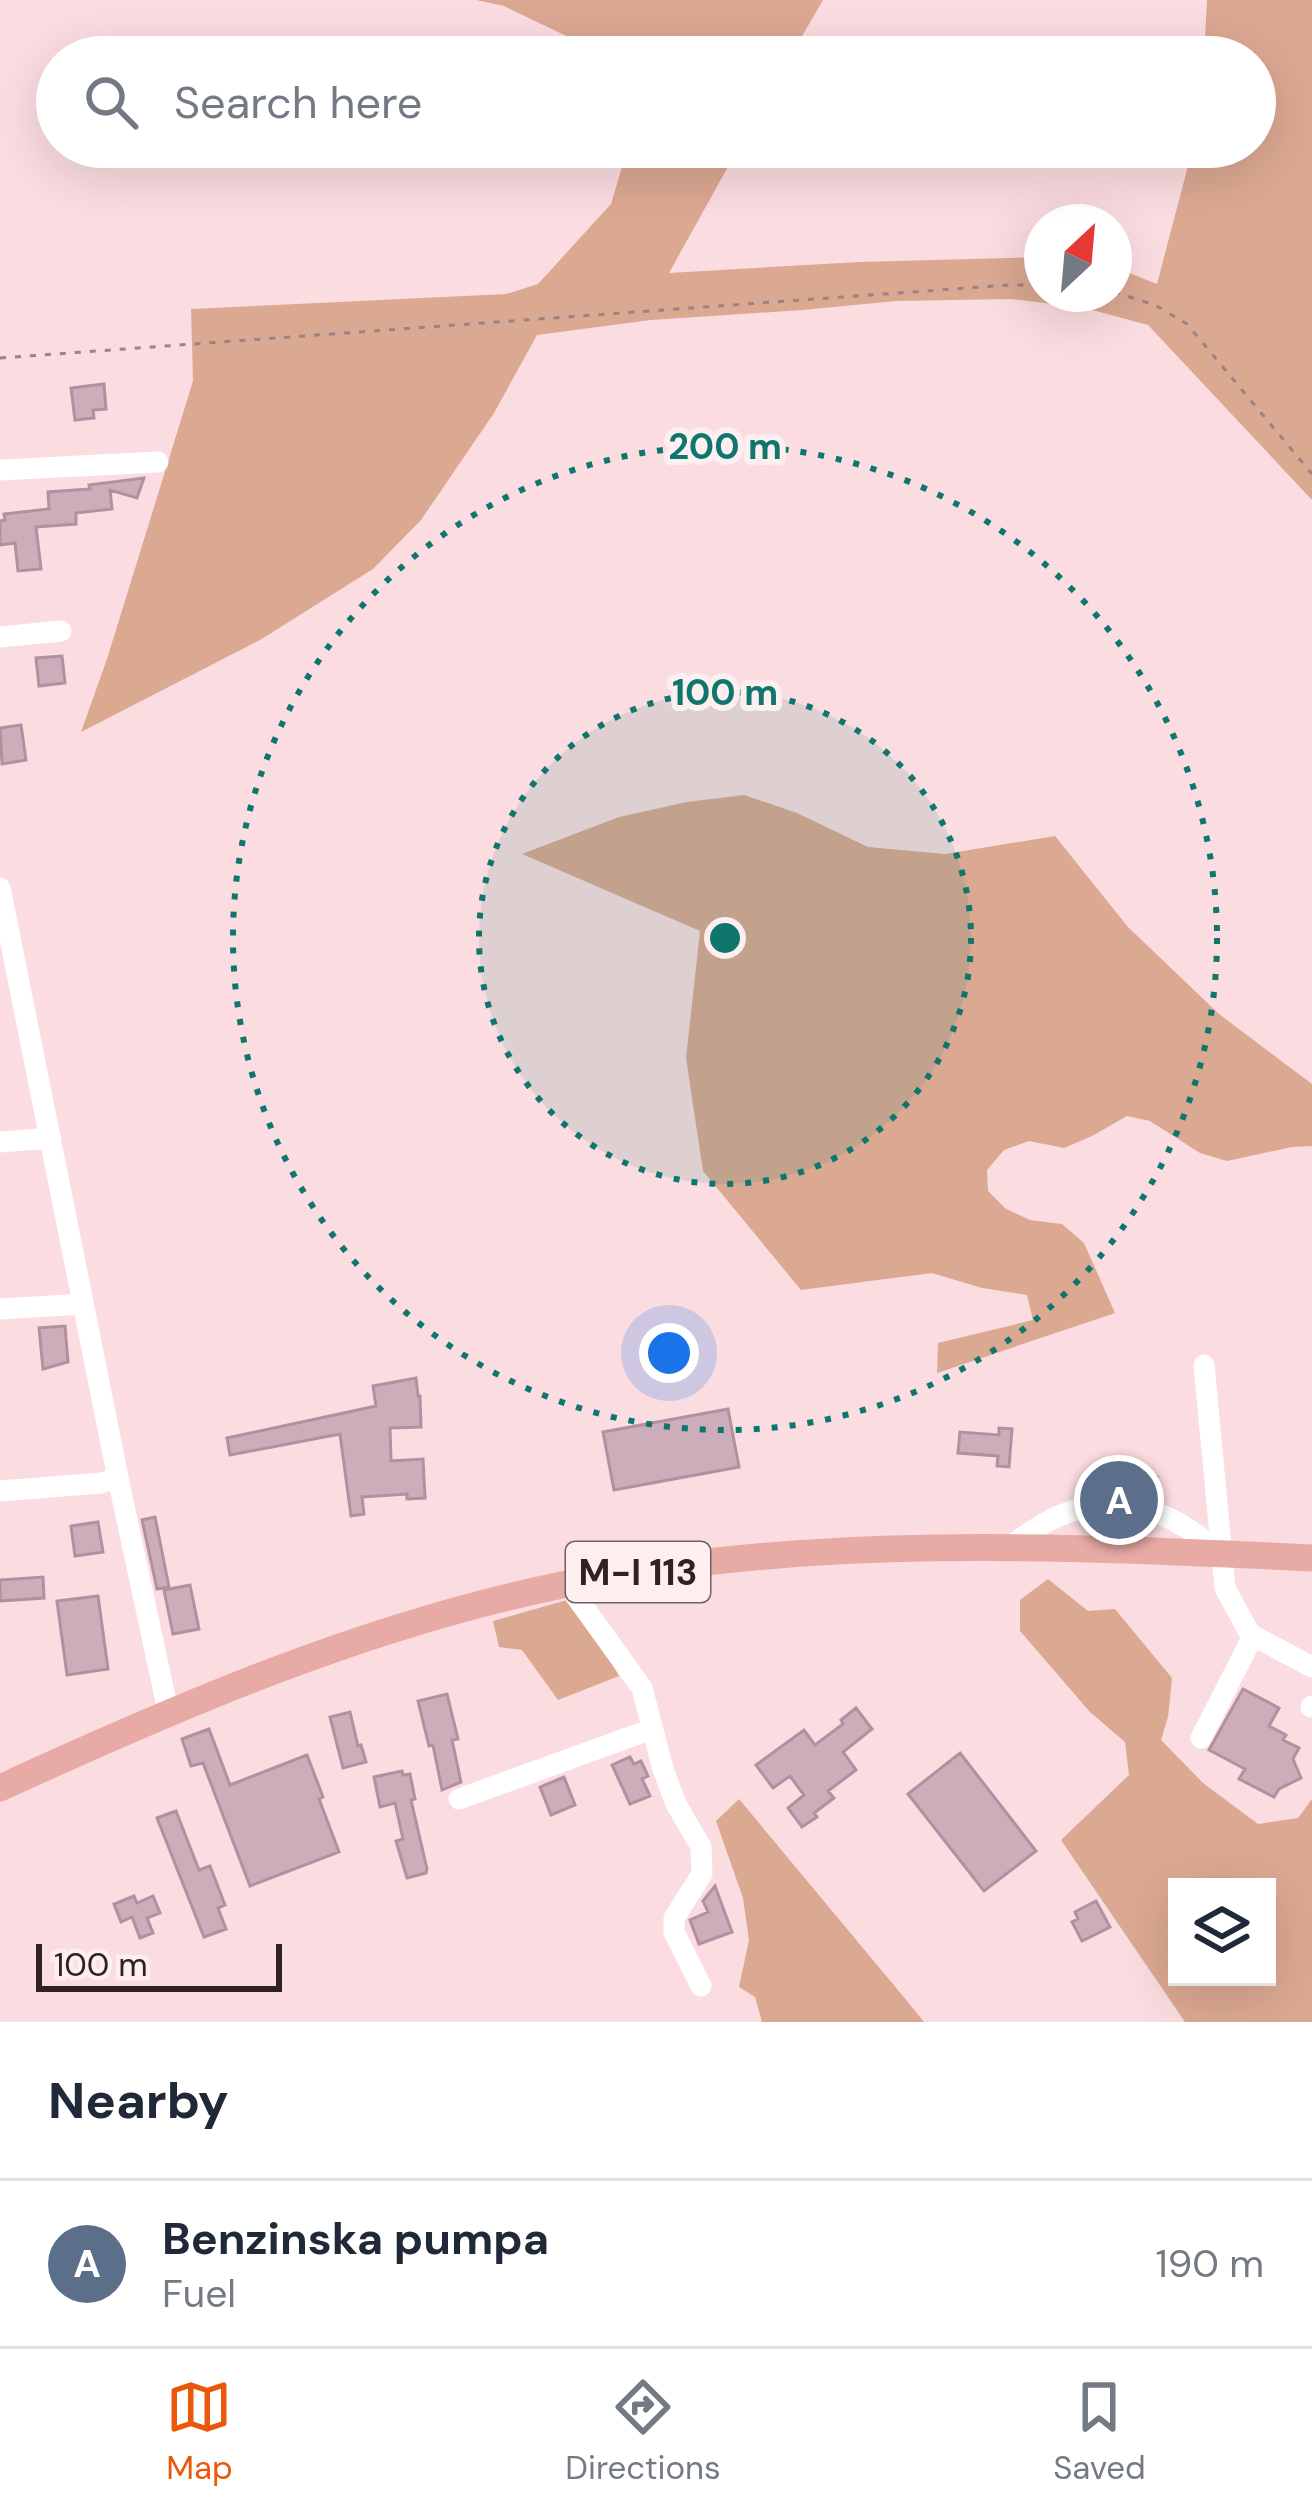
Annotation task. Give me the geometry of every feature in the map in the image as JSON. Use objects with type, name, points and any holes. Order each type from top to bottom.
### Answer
[{"type":"main road","name":"M-I 113","points":[[0,1788],[168,1711],[383,1631],[567,1583],[801,1551],[1004,1550],[1312,1558]]},
{"type":"street","points":[[0,470],[158,463]]},
{"type":"street","points":[[0,637],[61,631]]},
{"type":"street","points":[[0,888],[8,973],[51,1138],[168,1711]]},
{"type":"street","points":[[0,1142],[51,1138]]},
{"type":"street","points":[[0,1309],[83,1304]]},
{"type":"street","points":[[1204,1365],[1225,1588],[1253,1636],[1312,1667]]},
{"type":"street","points":[[0,1491],[118,1478]]},
{"type":"street","points":[[1004,1550],[1051,1518],[1103,1507]]},
{"type":"street","points":[[1134,1509],[1169,1517],[1223,1554]]},
{"type":"street","points":[[567,1583],[641,1688],[662,1769],[700,1847],[702,1874],[674,1918],[674,1932],[701,1986]]},
{"type":"street","points":[[1201,1738],[1253,1636]]},
{"type":"street","points":[[459,1799],[652,1729]]},
{"type":"path","points":[[0,358],[1024,285]]},
{"type":"path","points":[[1132,298],[1156,305],[1187,324],[1312,474]]},
{"type":"shaded area","points":[[476,0],[823,0],[802,36],[566,36],[504,6]]},
{"type":"shaded area","points":[[1207,0],[1312,0],[1312,500],[1148,325],[1100,312],[1132,312],[1132,274],[1157,284],[1187,168],[1276,168],[1276,36],[1205,36]]},
{"type":"shaded area","points":[[622,168],[727,168],[669,273],[1024,257],[1024,301],[896,301],[651,320],[537,335],[494,413],[421,520],[373,569],[260,640],[81,732],[193,381],[191,309],[506,294],[538,284],[611,204]]},
{"type":"shaded area","points":[[744,795],[797,813],[868,847],[945,854],[1055,836],[1128,927],[1219,1014],[1312,1084],[1312,1146],[1227,1161],[1200,1153],[1150,1121],[1127,1116],[1064,1148],[1029,1141],[1004,1150],[987,1170],[988,1191],[1006,1209],[1030,1220],[1062,1224],[1084,1243],[1115,1313],[937,1373],[938,1343],[1033,1320],[1027,1295],[932,1273],[801,1290],[703,1171],[686,1058],[700,931],[522,854],[619,817]]},
{"type":"shaded area","points":[[1048,1579],[1088,1611],[1115,1609],[1172,1678],[1161,1740],[1203,1783],[1258,1824],[1298,1818],[1312,1799],[1312,2022],[1185,2022],[1061,1840],[1129,1775],[1125,1742],[1090,1712],[1020,1631],[1020,1600]]},
{"type":"shaded area","points":[[567,1600],[619,1676],[558,1700],[522,1650],[499,1647],[493,1621]]},
{"type":"shaded area","points":[[739,1799],[924,2022],[762,2022],[755,1997],[739,1987],[749,1940],[743,1898],[716,1821]]},
{"type":"building","points":[[104,384],[106,409],[93,410],[94,418],[75,420],[71,388]]},
{"type":"building","points":[[144,478],[137,498],[110,490],[112,509],[76,513],[76,524],[36,527],[41,569],[18,571],[15,543],[0,545],[4,514],[49,509],[48,492]]},
{"type":"building","points":[[62,656],[65,683],[39,686],[36,658]]},
{"type":"building","points":[[21,725],[26,760],[2,764],[0,728]]},
{"type":"building","points":[[65,1326],[68,1362],[43,1369],[39,1328]]},
{"type":"building","points":[[416,1378],[421,1427],[390,1428],[391,1461],[423,1459],[425,1498],[407,1499],[407,1494],[362,1497],[364,1514],[351,1516],[340,1434],[230,1455],[227,1438],[376,1406],[373,1386]]},
{"type":"building","points":[[728,1409],[739,1467],[614,1490],[603,1432]]},
{"type":"building","points":[[999,1428],[1012,1429],[1009,1467],[997,1466],[998,1456],[958,1453],[960,1432],[999,1435]]},
{"type":"building","points":[[1110,1475],[1157,1477],[1157,1497],[1127,1496],[1119,1508],[1128,1522],[1107,1522],[1118,1508],[1108,1493]]},
{"type":"building","points":[[155,1517],[169,1587],[157,1589],[142,1520]]},
{"type":"building","points":[[98,1522],[103,1552],[75,1556],[71,1526]]},
{"type":"building","points":[[43,1577],[44,1598],[0,1601],[0,1580]]},
{"type":"building","points":[[190,1585],[199,1629],[173,1634],[164,1590]]},
{"type":"building","points":[[98,1596],[108,1669],[67,1675],[57,1601]]},
{"type":"building","points":[[1243,1689],[1279,1708],[1269,1726],[1299,1748],[1293,1759],[1301,1778],[1279,1789],[1274,1797],[1239,1779],[1245,1769],[1209,1750]]},
{"type":"building","points":[[447,1694],[458,1739],[452,1740],[461,1782],[442,1790],[418,1701]]},
{"type":"building","points":[[856,1708],[872,1729],[843,1752],[856,1770],[828,1791],[834,1798],[802,1827],[788,1808],[804,1795],[790,1776],[773,1788],[756,1765],[804,1730],[815,1745]]},
{"type":"building","points":[[350,1712],[366,1762],[343,1768],[330,1717]]},
{"type":"building","points":[[209,1729],[230,1785],[307,1755],[339,1852],[250,1886],[203,1763],[191,1766],[182,1739]]},
{"type":"building","points":[[960,1753],[1036,1851],[984,1891],[908,1794]]},
{"type":"building","points":[[630,1757],[634,1764],[641,1761],[650,1796],[630,1804],[612,1765]]},
{"type":"building","points":[[402,1771],[410,1774],[427,1869],[407,1878],[396,1841],[403,1839],[395,1803],[380,1807],[374,1777]]},
{"type":"building","points":[[564,1777],[575,1805],[551,1815],[540,1787]]},
{"type":"building","points":[[176,1811],[199,1870],[210,1866],[225,1905],[218,1908],[226,1929],[204,1937],[157,1818]]},
{"type":"building","points":[[715,1886],[732,1932],[699,1944],[690,1920],[708,1912],[703,1901]]},
{"type":"building","points":[[134,1896],[137,1903],[153,1896],[160,1913],[147,1918],[153,1933],[140,1938],[132,1917],[121,1922],[114,1904]]},
{"type":"building","points":[[1096,1901],[1110,1927],[1082,1941],[1072,1922],[1078,1919],[1075,1912]]},
{"type":"place","name":"Benzinska pumpa","points":[[1119,1500]]}]
